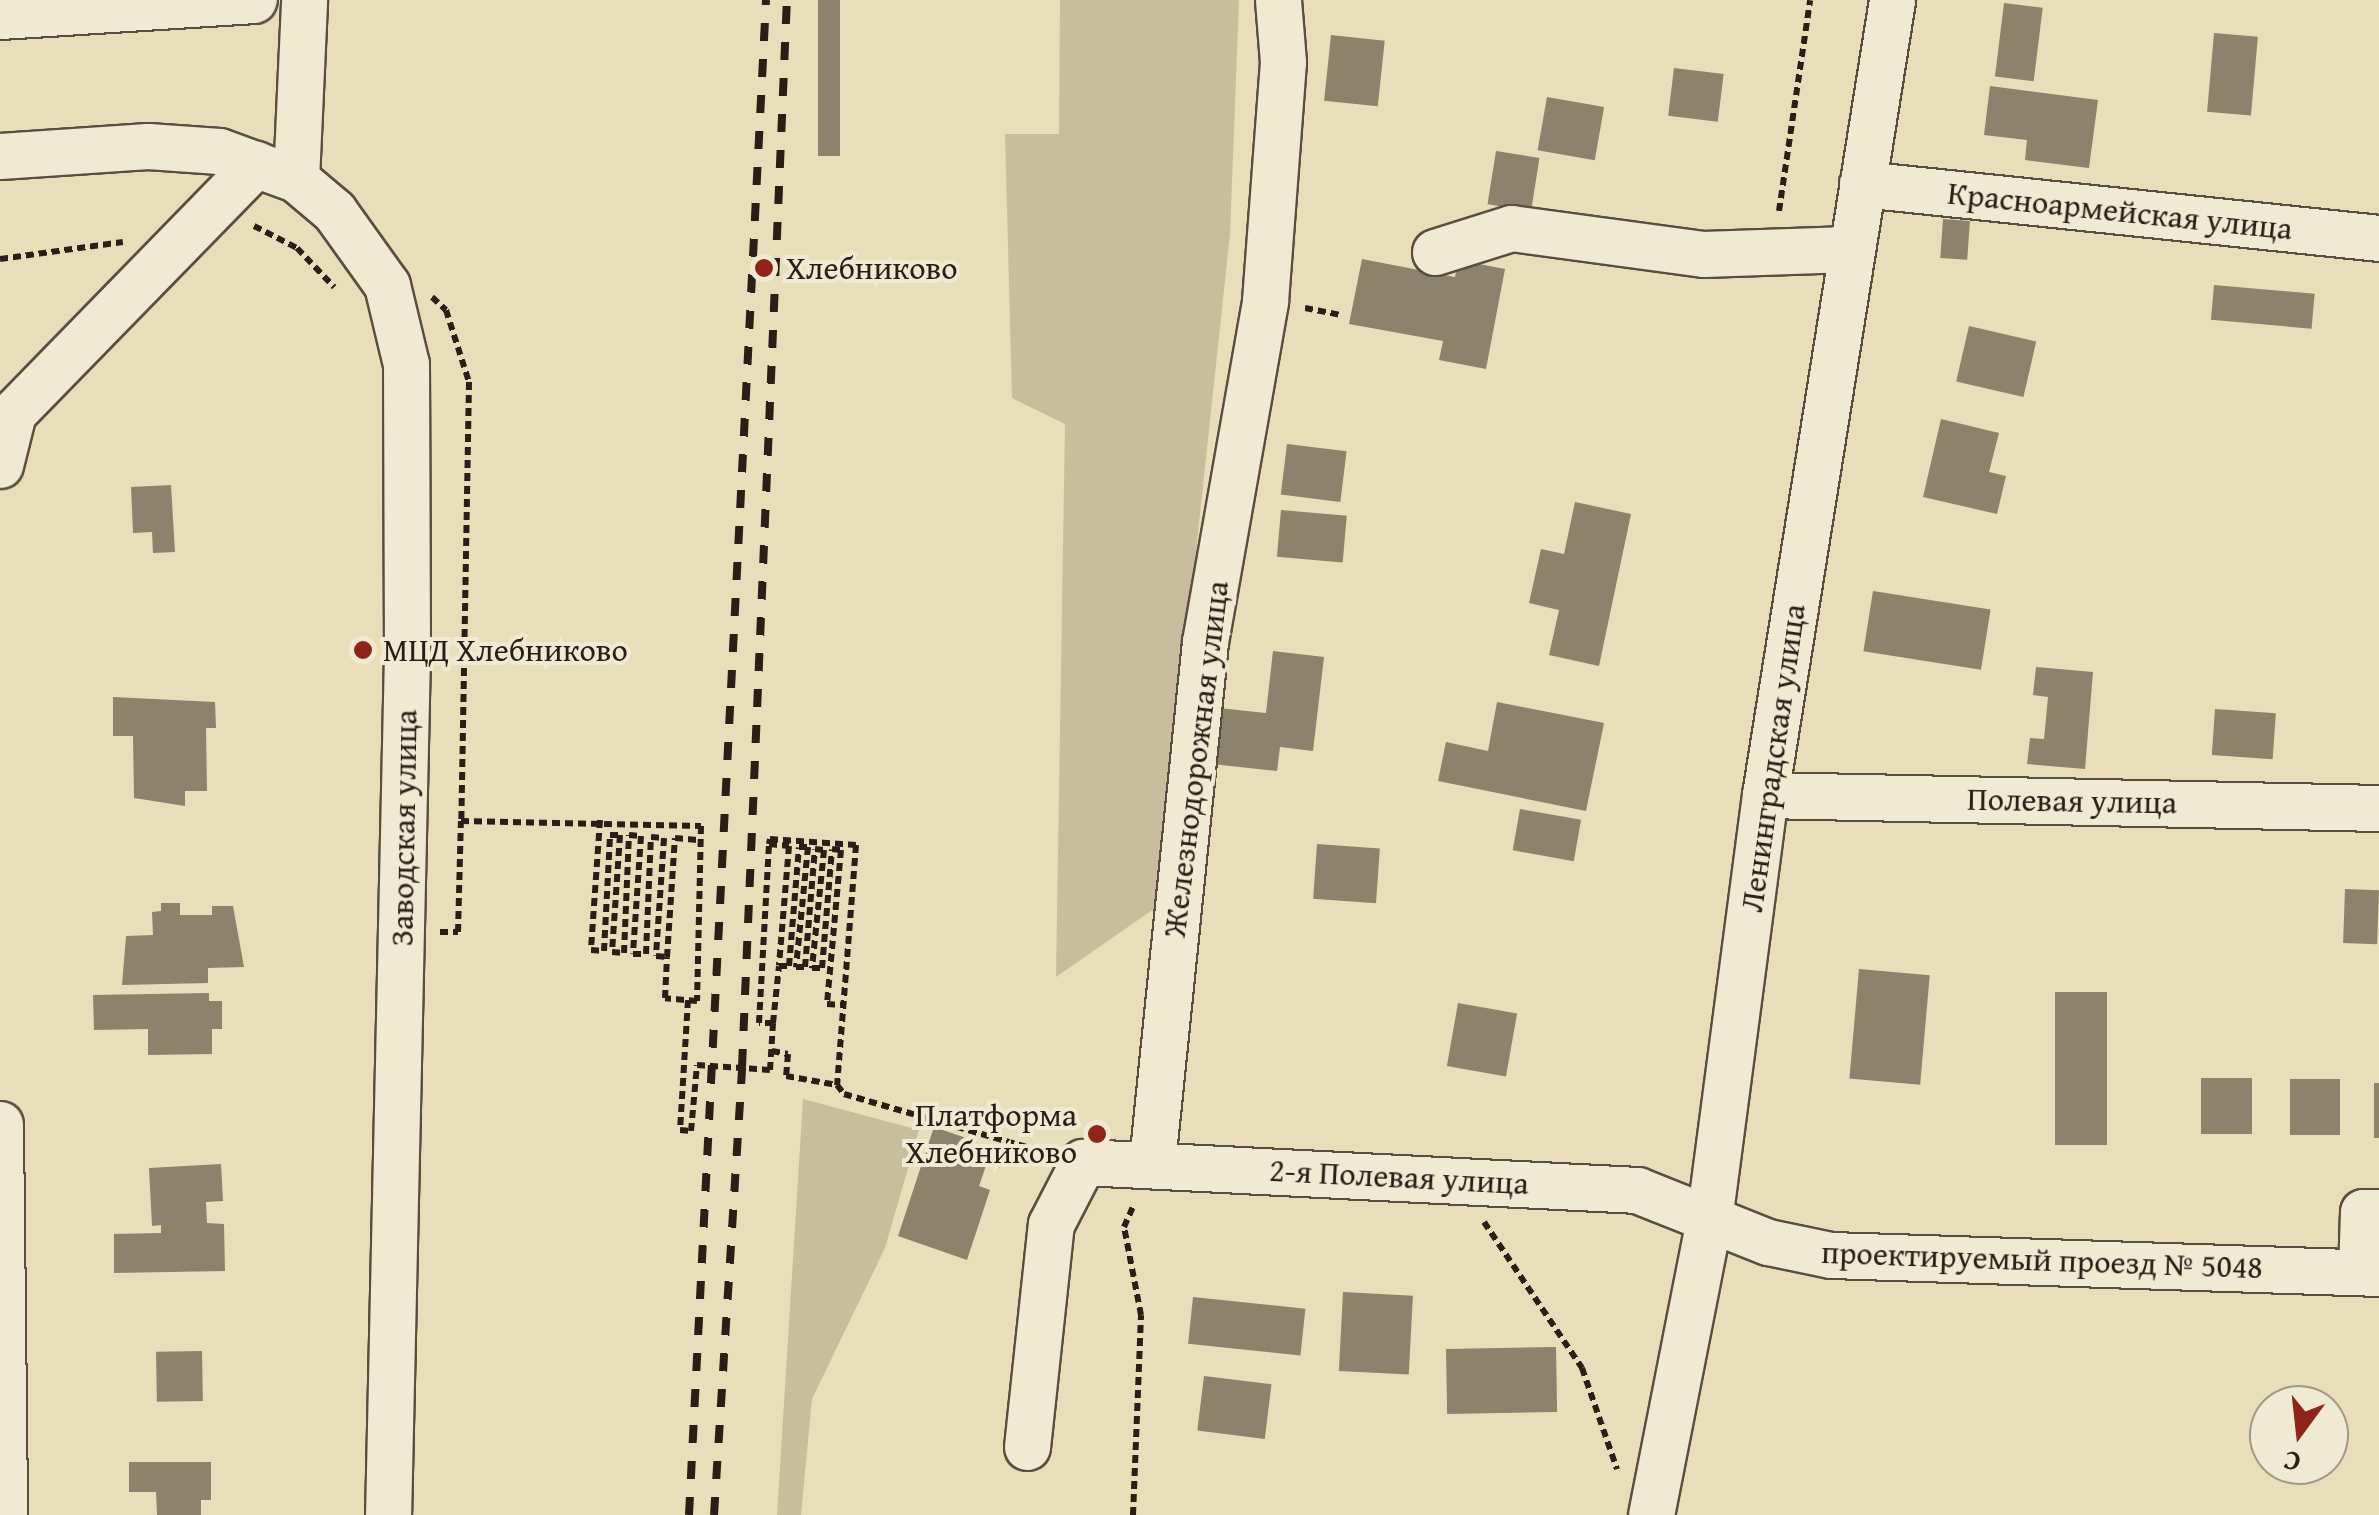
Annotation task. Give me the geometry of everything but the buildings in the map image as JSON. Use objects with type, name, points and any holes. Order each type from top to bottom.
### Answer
[{"type":"street","points":[[22,10],[253,0]]},
{"type":"street","points":[[0,465],[13,413],[189,232],[276,171],[304,0]]},
{"type":"street","name":"Железнодорожная улица","points":[[1152,1162],[1205,642],[1265,301],[1283,62],[1278,0]]},
{"type":"street","name":"Ленинградская улица","points":[[1637,1500],[1709,1220],[1834,250],[1862,184],[1892,0]]},
{"type":"street","points":[[0,156],[148,146],[219,152],[276,171]]},
{"type":"street","name":"Заводская улица","points":[[276,171],[334,211],[387,286],[406,364],[403,933],[388,1515]]},
{"type":"street","name":"Красноармейская улица","points":[[1862,184],[2379,238]]},
{"type":"street","points":[[1435,252],[1512,228],[1703,254],[1834,250]]},
{"type":"street","name":"Полевая улица","points":[[1765,795],[2379,808]]},
{"type":"street","points":[[0,1124],[4,1515]]},
{"type":"street","points":[[1027,1447],[1050,1224],[1083,1162]]},
{"type":"street","name":"2-я Полевая улица","points":[[1083,1162],[1152,1162],[1636,1190],[1709,1220]]},
{"type":"street","points":[[2370,1272],[2371,1212]]},
{"type":"street","name":"проектируемый проезд № 5048","points":[[1709,1220],[1831,1255],[2370,1272]]},
{"type":"path","points":[[1810,0],[1778,218],[1834,250]]},
{"type":"path","points":[[0,259],[252,224],[296,248],[344,298]]},
{"type":"path","points":[[387,286],[421,286],[446,310],[470,382],[458,932],[403,933]]},
{"type":"path","points":[[461,821],[600,820],[700,826],[700,840],[697,1001],[665,998],[674,838],[700,840]]},
{"type":"path","points":[[600,820],[591,950],[604,951],[610,835],[620,835],[612,952],[624,953],[629,835],[641,836]]},
{"type":"path","points":[[642,822],[633,954],[646,954],[651,837],[664,838],[656,956],[667,957]]},
{"type":"path","points":[[773,1023],[759,1023],[770,839],[824,846],[856,845],[837,1085],[844,1094],[1083,1162]]},
{"type":"path","points":[[688,1000],[680,1130],[691,1131],[698,1065],[770,1070],[789,846],[769,844]]},
{"type":"path","points":[[779,966],[789,966],[799,847],[808,848],[796,967],[805,967],[816,849],[824,846]]},
{"type":"path","points":[[824,846],[812,968],[822,968],[832,849],[842,850],[828,1004],[841,1006]]},
{"type":"path","points":[[772,1051],[788,1054],[786,1076],[837,1085]]},
{"type":"path","points":[[1133,1515],[1141,1316],[1124,1227],[1152,1162]]},
{"type":"path","points":[[1462,1181],[1492,1238],[1582,1368],[1637,1500]]},
{"type":"shaded area","points":[[1060,0],[1239,0],[1230,234],[1158,906],[1056,977],[1065,424],[1012,398],[1005,134],[1059,134]]},
{"type":"shaded area","points":[[803,1099],[919,1130],[885,1248],[812,1399],[801,1515],[777,1515]]},
{"type":"railway","points":[[689,1515],[766,0]]},
{"type":"railway","points":[[714,1515],[742,1067],[787,0]]},
{"type":"place","name":"Хлебниково","points":[[764,268]]},
{"type":"place","name":"МЦД Хлебниково","points":[[363,650]]},
{"type":"place","name":"Платформа Хлебниково","points":[[1097,1134]]}]
